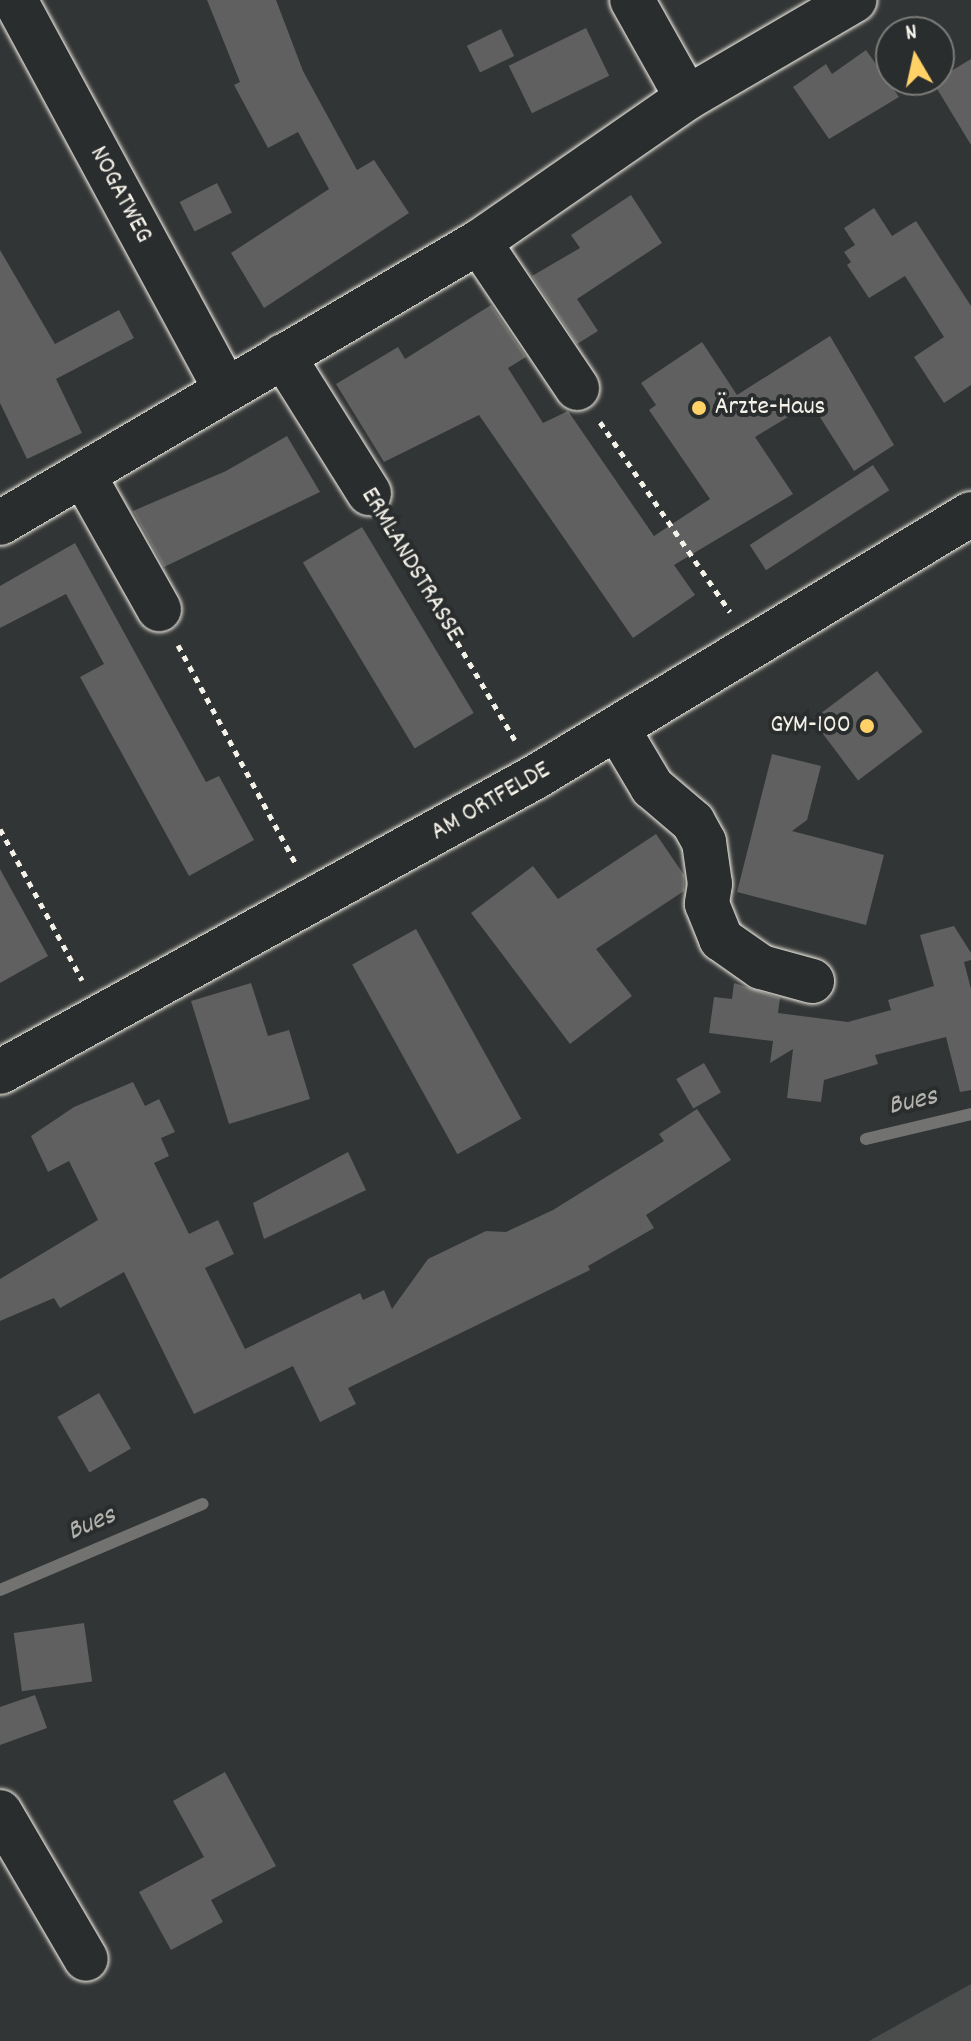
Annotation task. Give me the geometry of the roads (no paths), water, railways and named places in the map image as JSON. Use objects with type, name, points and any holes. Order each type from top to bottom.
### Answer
[{"type":"street","name":"NOGATWEG","points":[[15,0],[226,390]]},
{"type":"street","points":[[632,0],[687,98]]},
{"type":"street","points":[[0,523],[479,242],[687,98],[855,0]]},
{"type":"street","points":[[479,242],[577,388]]},
{"type":"street","name":"ERMLANDSTRASSE","points":[[283,356],[369,493]]},
{"type":"street","points":[[84,476],[159,609]]},
{"type":"street","name":"AM ORTFELDE","points":[[0,1072],[317,901],[537,776],[971,514]]},
{"type":"street","points":[[617,728],[652,787],[693,822],[704,842],[710,884],[707,904],[721,939],[761,967],[812,981]]},
{"type":"street","points":[[0,1812],[86,1959]]},
{"type":"waterway","name":"Bues","points":[[866,1139],[971,1114]]},
{"type":"waterway","name":"Bues","points":[[0,1590],[203,1504]]},
{"type":"place","name":"Ärzte-Haus","points":[[699,408]]},
{"type":"place","name":"GYM-100","points":[[867,726]]}]
